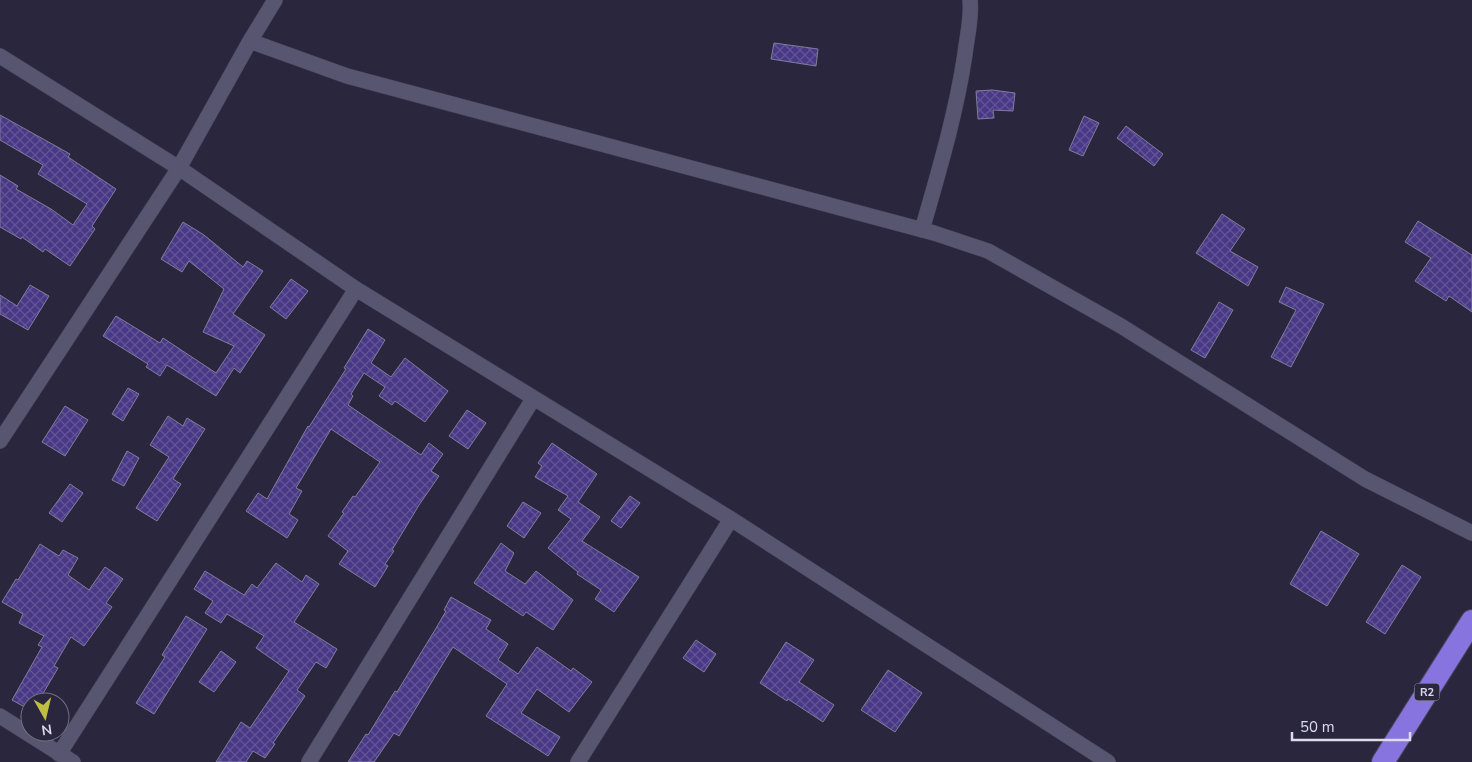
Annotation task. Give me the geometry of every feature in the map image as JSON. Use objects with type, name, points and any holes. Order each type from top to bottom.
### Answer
[{"type":"highway","name":"R2","points":[[1383,762],[1472,621]]},
{"type":"street","points":[[0,441],[5,423],[178,168],[275,0]]},
{"type":"street","points":[[922,230],[947,142],[961,82],[970,16],[970,0]]},
{"type":"street","points":[[250,41],[347,76],[922,230],[988,251],[1121,326],[1365,479],[1472,532]]},
{"type":"street","points":[[0,56],[178,168],[356,289],[730,519],[1108,762]]},
{"type":"street","points":[[59,754],[356,289]]},
{"type":"street","points":[[309,762],[533,399]]},
{"type":"street","points":[[578,762],[730,519]]},
{"type":"street","points":[[0,716],[73,762]]},
{"type":"building","points":[[774,43],[818,49],[816,66],[771,59]]},
{"type":"building","points":[[992,90],[1015,93],[1013,111],[993,110],[994,118],[978,119],[976,91]]},
{"type":"building","points":[[0,115],[70,154],[68,157],[116,189],[92,226],[95,229],[70,266],[45,249],[43,252],[22,237],[21,239],[0,227],[0,175],[18,186],[16,189],[51,209],[73,225],[87,204],[38,174],[43,165],[0,140]]},
{"type":"building","points":[[1084,116],[1099,123],[1083,156],[1069,150]]},
{"type":"building","points":[[1126,126],[1163,154],[1154,166],[1117,138]]},
{"type":"building","points":[[1222,214],[1245,229],[1230,251],[1258,267],[1248,286],[1196,253]]},
{"type":"building","points":[[1418,221],[1472,255],[1472,312],[1449,296],[1446,301],[1415,281],[1431,258],[1405,242]]},
{"type":"building","points":[[183,222],[204,235],[243,267],[247,261],[263,271],[233,314],[265,335],[240,373],[234,368],[216,396],[167,365],[160,376],[146,367],[148,364],[103,336],[116,316],[160,343],[163,338],[216,373],[234,346],[203,332],[224,289],[189,261],[182,272],[161,259]]},
{"type":"building","points":[[291,279],[308,291],[286,319],[270,307]]},
{"type":"building","points":[[30,285],[49,296],[28,330],[0,314],[0,295],[17,306]]},
{"type":"building","points":[[1286,287],[1324,304],[1291,367],[1271,357],[1296,310],[1279,302]]},
{"type":"building","points":[[1219,302],[1233,310],[1205,358],[1191,350]]},
{"type":"building","points":[[368,329],[385,340],[371,363],[391,377],[405,358],[448,391],[425,422],[395,401],[392,405],[379,396],[385,387],[364,373],[351,394],[353,396],[348,405],[421,455],[429,443],[443,454],[431,471],[439,476],[392,550],[394,551],[385,564],[388,566],[375,587],[339,564],[348,551],[328,536],[353,496],[355,497],[380,462],[331,429],[296,488],[302,491],[289,514],[298,520],[287,538],[246,511],[258,493],[267,499],[308,426],[346,369],[344,368]]},
{"type":"building","points":[[128,388],[139,394],[123,421],[112,414]]},
{"type":"building","points":[[65,406],[88,420],[65,456],[42,442]]},
{"type":"building","points":[[467,410],[486,423],[468,449],[449,436]]},
{"type":"building","points":[[168,416],[183,426],[187,418],[205,429],[173,479],[181,484],[157,521],[136,508],[169,457],[150,445]]},
{"type":"building","points":[[552,443],[597,474],[578,502],[600,517],[582,541],[639,577],[614,612],[595,599],[601,590],[577,574],[578,572],[548,548],[571,519],[558,510],[568,496],[535,477],[542,466],[538,463]]},
{"type":"building","points":[[127,451],[139,458],[124,486],[112,480]]},
{"type":"building","points":[[70,484],[83,493],[62,522],[49,513]]},
{"type":"building","points":[[630,496],[640,503],[621,528],[611,521]]},
{"type":"building","points":[[523,502],[541,513],[524,538],[507,526]]},
{"type":"building","points":[[1321,531],[1359,554],[1327,606],[1290,584]]},
{"type":"building","points":[[501,543],[514,553],[505,571],[525,584],[536,571],[573,600],[553,630],[526,612],[523,616],[474,583]]},
{"type":"building","points":[[40,544],[59,556],[63,550],[78,558],[68,575],[89,590],[105,567],[123,579],[106,603],[112,607],[84,646],[71,637],[54,666],[58,668],[44,692],[20,692],[20,704],[12,700],[42,647],[38,645],[44,636],[19,623],[23,614],[2,602],[16,579],[18,580]]},
{"type":"building","points":[[276,563],[302,582],[306,575],[319,584],[294,622],[337,649],[326,668],[316,662],[297,690],[305,696],[265,758],[253,751],[246,762],[216,762],[241,722],[250,728],[289,671],[256,648],[264,636],[227,614],[221,623],[205,613],[213,601],[194,589],[205,571],[244,595],[252,584],[257,588]]},
{"type":"building","points":[[1402,565],[1421,577],[1385,634],[1366,622]]},
{"type":"building","points":[[451,597],[491,620],[486,629],[508,644],[498,660],[518,674],[537,647],[571,671],[573,668],[592,682],[569,712],[537,689],[521,713],[560,737],[548,756],[486,716],[507,684],[453,647],[399,736],[394,733],[374,762],[348,762],[366,734],[368,735],[395,691],[397,692],[446,611],[444,610]]},
{"type":"building","points":[[186,616],[207,629],[154,714],[136,703],[165,657],[162,655]]},
{"type":"building","points":[[696,640],[716,654],[704,672],[683,658]]},
{"type":"building","points":[[786,642],[814,660],[799,682],[834,705],[823,722],[760,683]]},
{"type":"building","points":[[221,651],[236,662],[214,692],[199,682]]},
{"type":"building","points":[[888,670],[922,693],[895,732],[861,710]]}]
